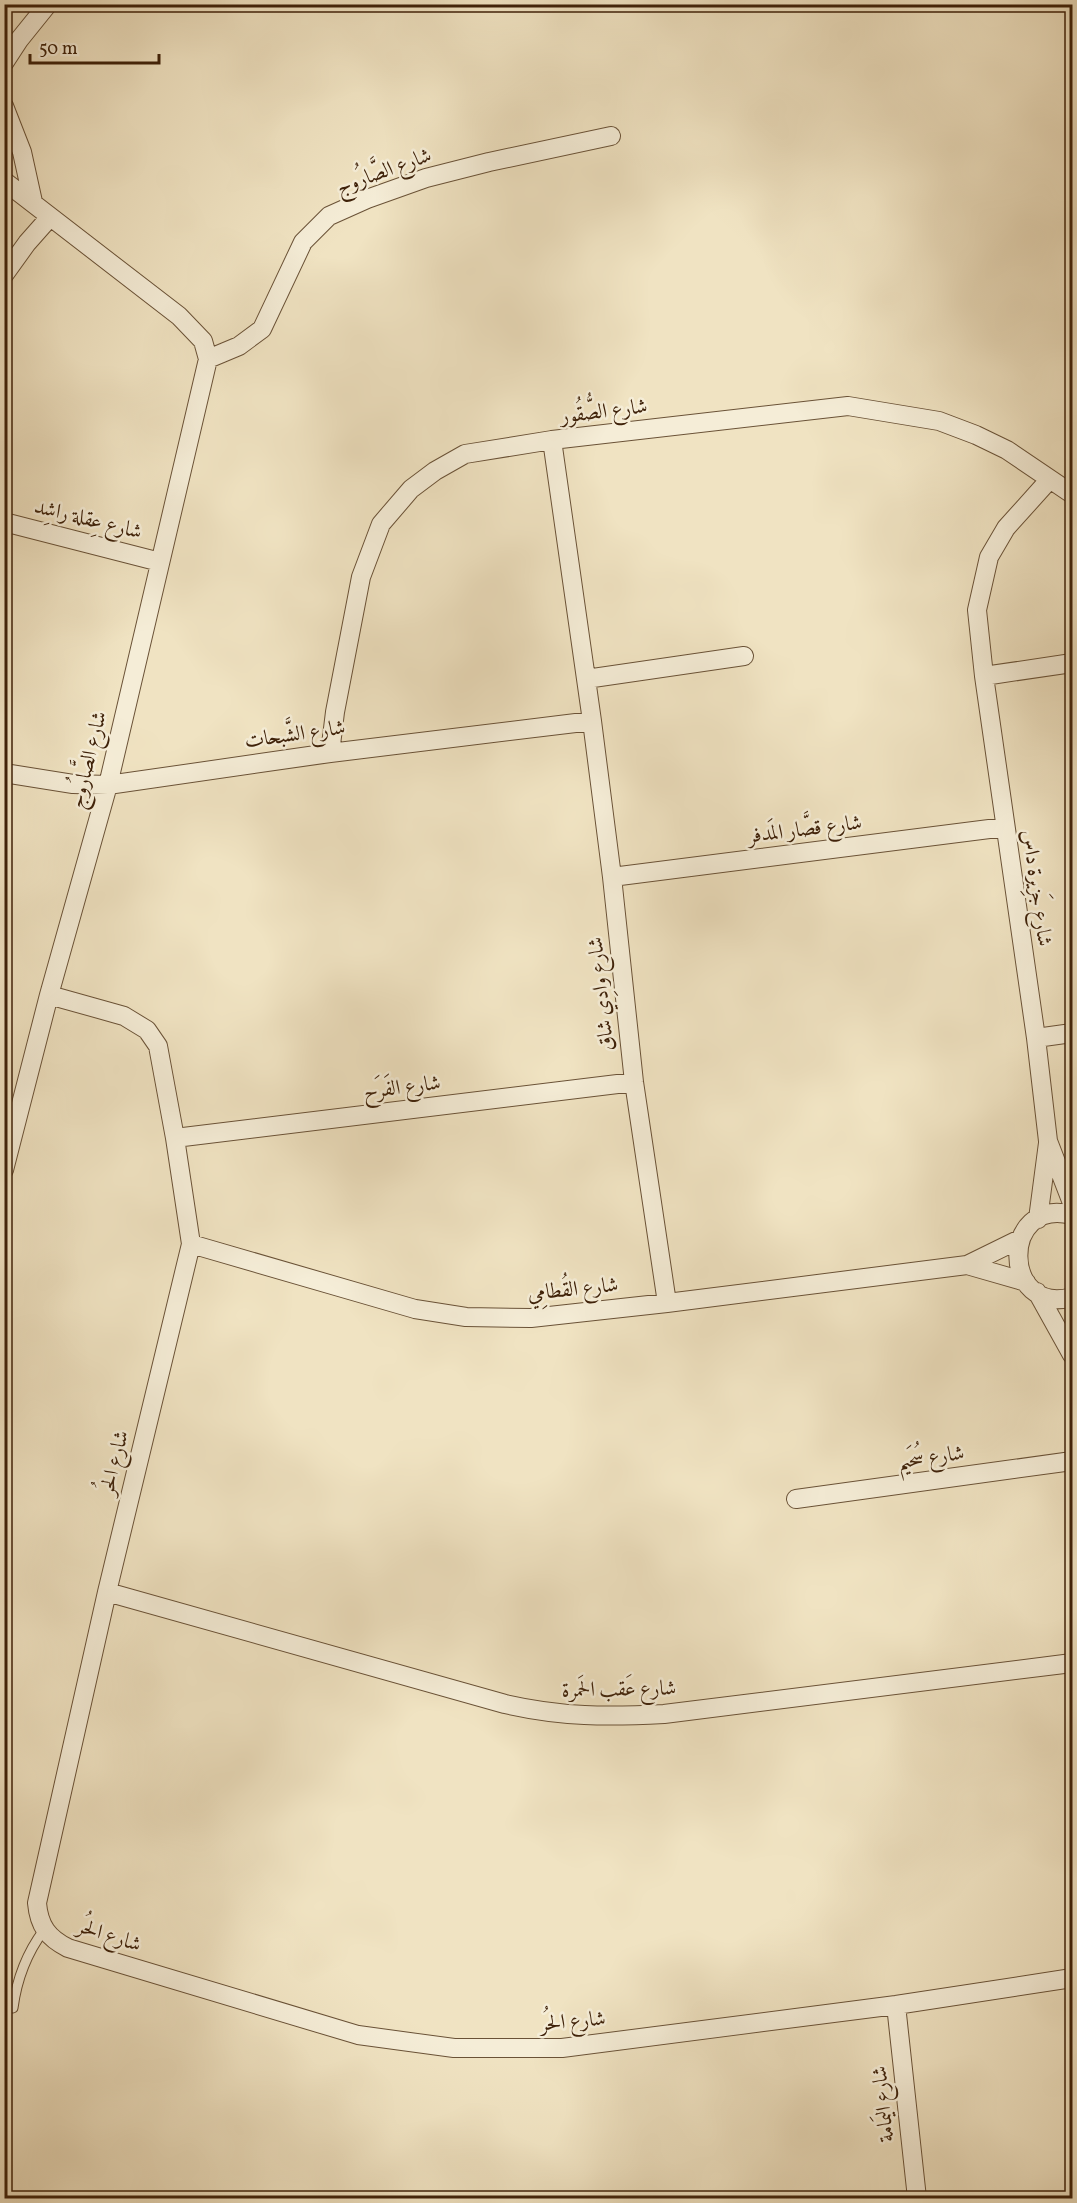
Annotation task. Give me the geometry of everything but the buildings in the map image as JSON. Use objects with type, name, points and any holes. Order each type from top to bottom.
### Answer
[{"type":"street","points":[[4,63],[48,4]]},
{"type":"street","points":[[4,106],[22,152],[33,202]]},
{"type":"street","name":"شارع الصَّارُوج","points":[[4,1170],[49,995],[108,785],[208,359],[239,346],[262,329],[303,242],[329,216],[367,199],[426,178],[611,136]]},
{"type":"street","points":[[4,181],[179,316],[203,341],[208,359]]},
{"type":"street","points":[[4,275],[27,243],[50,217]]},
{"type":"street","name":"شارع الصُّقُور","points":[[330,753],[335,712],[361,577],[381,524],[411,489],[435,471],[465,454],[552,440],[848,406],[939,421],[1007,450],[1072,494]]},
{"type":"street","name":"شارع وادِي شاق","points":[[552,440],[612,877],[634,1082],[667,1303]]},
{"type":"street","name":"شارع جَزِيرة داس","points":[[1038,1219],[1048,1141],[1036,1038],[984,676],[977,610],[989,557],[1006,528],[1050,478]]},
{"type":"street","name":"شارع عِقلة راشِد","points":[[4,522],[160,562]]},
{"type":"street","points":[[586,679],[744,656]]},
{"type":"street","points":[[984,676],[1072,663]]},
{"type":"street","name":"شارع الشَّبحات","points":[[4,772],[73,784],[108,785],[330,753],[592,722]]},
{"type":"street","name":"شارع قصَّار المَدفر","points":[[612,877],[1005,827]]},
{"type":"street","name":"شارع الحُر","points":[[49,995],[124,1016],[147,1030],[158,1046],[176,1138],[191,1244],[107,1592],[37,1903],[38,1917],[44,1930],[54,1941],[68,1948],[358,2035],[454,2048],[562,2048],[896,2005],[1072,1978]]},
{"type":"street","points":[[1036,1038],[1072,1033]]},
{"type":"street","name":"شارع الفَرَح","points":[[176,1138],[634,1082]]},
{"type":"street","name":"شارع جَزِيرة داس","points":[[1048,1141],[1072,1203]]},
{"type":"street","points":[[1072,1215],[1050,1214],[1038,1219],[1020,1239],[1017,1250],[1017,1262],[1072,1352]]},
{"type":"street","name":"شارع القُطامِي","points":[[191,1244],[416,1309],[466,1317],[531,1317],[667,1303],[967,1265],[1020,1239]]},
{"type":"street","name":"شارع القُطامِي","points":[[967,1265],[1032,1287],[1050,1298],[1072,1297]]},
{"type":"street","name":"شارع سُحَيم","points":[[796,1499],[1072,1461]]},
{"type":"street","name":"شارع عَقب الحَمرة","points":[[107,1592],[544,1713],[606,1717],[664,1714],[1072,1663]]},
{"type":"street","name":"شارع اليَمامة","points":[[896,2005],[917,2199]]},
{"type":"lane","points":[[13,2008],[22,1967],[34,1943],[44,1930]]}]
